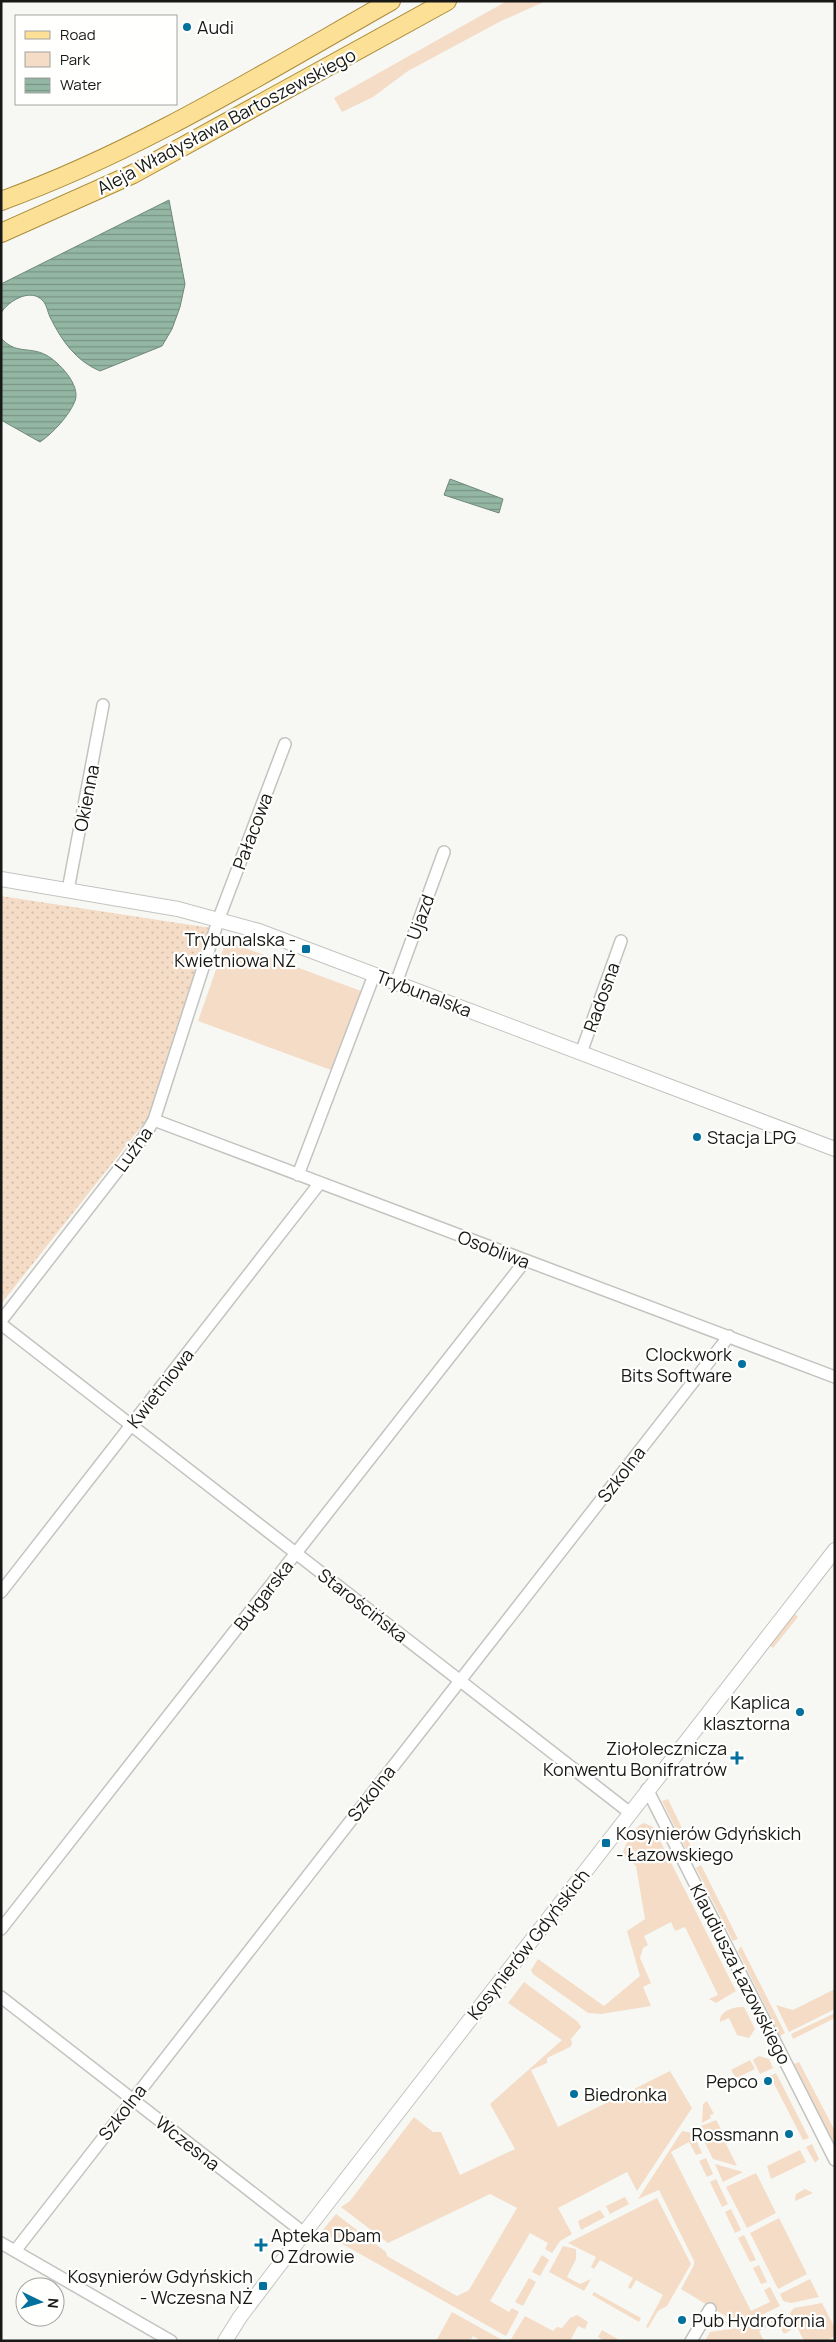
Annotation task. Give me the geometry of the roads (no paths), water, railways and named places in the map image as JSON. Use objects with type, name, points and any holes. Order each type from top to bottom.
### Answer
[{"type":"main road","name":"Aleja Władysława Bartoszewskiego","points":[[1,201],[122,150],[196,112],[391,1]]},
{"type":"main road","name":"Aleja Władysława Bartoszewskiego","points":[[1,234],[134,174],[447,1]]},
{"type":"street","name":"Okienna","points":[[68,890],[103,705]]},
{"type":"street","name":"Pałacowa","points":[[219,918],[285,744]]},
{"type":"street","name":"Ujazd","points":[[396,983],[444,852]]},
{"type":"street","name":"Trybunalska","points":[[1,879],[178,909],[219,918],[259,931],[835,1149]]},
{"type":"street","name":"Luźna","points":[[1,1323],[146,1134],[154,1120],[219,918]]},
{"type":"street","name":"Radosna","points":[[581,1053],[621,941]]},
{"type":"street","points":[[298,1175],[374,975]]},
{"type":"street","name":"Osobliwa","points":[[154,1120],[835,1377]]},
{"type":"street","name":"Kwietniowa","points":[[1,1592],[320,1184]]},
{"type":"street","name":"Bułgarska","points":[[1,1929],[525,1261]]},
{"type":"street","name":"Starościńska","points":[[1,1323],[629,1812]]},
{"type":"street","name":"Szkolna","points":[[14,2251],[729,1336]]},
{"type":"street","name":"Kosynierów Gdyńskich","points":[[225,2341],[304,2233],[629,1812],[835,1550]]},
{"type":"street","name":"Klaudiusza Łazowskiego","points":[[647,1789],[835,2160]]},
{"type":"street","name":"Wczesna","points":[[1,1997],[304,2233]]},
{"type":"street","points":[[1,2242],[170,2341]]},
{"type":"street","points":[[691,2341],[710,2309]]},
{"type":"water","points":[[169,200],[185,284],[180,307],[172,329],[162,346],[100,371],[84,362],[71,350],[55,327],[44,303],[38,297],[26,295],[20,297],[4,308],[1,313],[1,284]]},
{"type":"water","points":[[1,338],[12,347],[40,352],[51,358],[68,375],[75,388],[75,401],[69,412],[55,429],[40,442],[1,420]]},
{"type":"water","points":[[450,479],[503,499],[499,513],[444,495]]},
{"type":"place","name":"Audi","points":[[187,27]]},
{"type":"place","name":"Trybunalska - Kwietniowa NŻ","points":[[306,949]]},
{"type":"place","name":"Stacja LPG","points":[[697,1137]]},
{"type":"place","name":"Clockwork Bits Software","points":[[742,1364]]},
{"type":"place","name":"Kaplica klasztorna","points":[[800,1712]]},
{"type":"place","name":"Ziołolecznicza Konwentu Bonifratrów","points":[[737,1758]]},
{"type":"place","name":"Kosynierów Gdyńskich - Łazowskiego","points":[[606,1843]]},
{"type":"place","name":"Pepco","points":[[768,2081]]},
{"type":"place","name":"Biedronka","points":[[574,2094]]},
{"type":"place","name":"Rossmann","points":[[789,2134]]},
{"type":"place","name":"Apteka Dbam O Zdrowie","points":[[261,2245]]},
{"type":"place","name":"Kosynierów Gdyńskich - Wczesna NŻ","points":[[263,2286]]},
{"type":"place","name":"Pub Hydrofornia","points":[[682,2320]]}]
